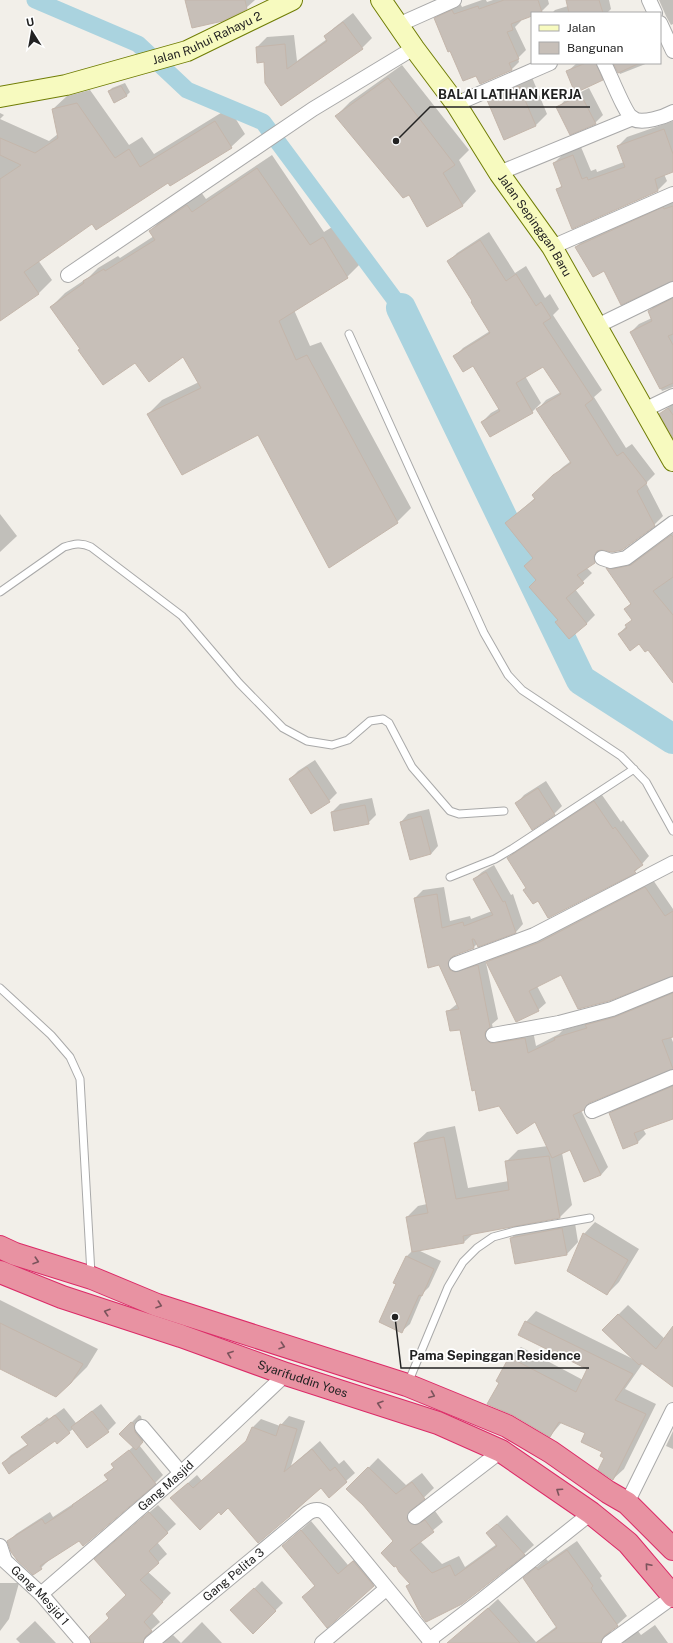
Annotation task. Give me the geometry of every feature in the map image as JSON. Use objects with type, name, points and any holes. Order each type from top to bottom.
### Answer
[{"type":"highway","points":[[0,1247],[15,1254],[92,1278],[157,1305],[408,1385],[508,1426],[551,1452],[608,1492],[627,1503],[673,1549]]},
{"type":"highway","name":"Syarifuddin Yoes","points":[[0,1272],[62,1297],[180,1336],[286,1374],[438,1424],[501,1451],[591,1513],[628,1543],[673,1596]]},
{"type":"street","name":"Jalan Ruhui Rahayu 2","points":[[0,97],[66,85],[187,51],[292,0]]},
{"type":"street","name":"Jalan Sepinggan Baru","points":[[381,0],[414,48],[456,104],[499,173],[552,247],[673,461]]},
{"type":"street","points":[[398,25],[454,0]]},
{"type":"street","points":[[649,0],[655,12]]},
{"type":"street","points":[[661,25],[673,51]]},
{"type":"street","points":[[68,276],[313,109],[414,48]]},
{"type":"street","points":[[456,104],[548,64]]},
{"type":"street","points":[[604,64],[627,111],[633,118],[642,121],[673,112]]},
{"type":"street","points":[[499,173],[633,118]]},
{"type":"street","points":[[552,247],[673,194]]},
{"type":"street","points":[[597,326],[673,289]]},
{"type":"street","points":[[644,410],[673,396]]},
{"type":"street","points":[[602,558],[611,561],[626,558],[673,524]]},
{"type":"street","points":[[456,964],[534,935],[673,862]]},
{"type":"street","points":[[493,1035],[559,1023],[612,1009],[673,984]]},
{"type":"street","points":[[592,1111],[673,1078]]},
{"type":"street","name":"Gang Masjid","points":[[41,1594],[181,1473],[286,1374]]},
{"type":"street","points":[[627,1503],[673,1410]]},
{"type":"street","points":[[142,1427],[181,1473]]},
{"type":"street","points":[[415,1517],[501,1451]]},
{"type":"street","name":"Gang Pelita 3","points":[[151,1643],[308,1512],[316,1510],[321,1510],[325,1513],[386,1589]]},
{"type":"street","points":[[322,1643],[386,1589],[431,1641],[591,1513]]},
{"type":"street","name":"Gang Mesjid 1","points":[[0,1546],[2,1563],[41,1594],[83,1643]]},
{"type":"street","points":[[609,1643],[673,1596]]},
{"type":"lane","points":[[349,334],[484,633],[508,675],[522,690],[621,756],[646,782],[673,831]]},
{"type":"lane","points":[[0,592],[64,547],[84,543],[182,616],[239,683],[283,728],[306,741],[332,745],[348,740],[370,721],[383,719],[390,723],[412,767],[450,811],[459,814],[504,811]]},
{"type":"lane","points":[[450,877],[495,859],[634,769]]},
{"type":"lane","points":[[0,988],[51,1035],[70,1057],[80,1079],[92,1278]]},
{"type":"lane","points":[[408,1385],[448,1287],[463,1262],[477,1248],[493,1237],[515,1231],[590,1218]]},
{"type":"building","points":[[185,0],[245,0],[247,9],[223,21],[192,28]]},
{"type":"building","points":[[504,0],[538,0],[542,12],[531,12],[531,16],[511,24],[513,30],[507,32],[519,59],[509,63],[512,70],[480,84],[476,76],[463,81],[450,51],[448,52],[434,18],[452,10],[454,14],[478,6],[479,9]]},
{"type":"building","points":[[566,0],[599,0],[603,12],[569,12]]},
{"type":"building","points":[[343,22],[363,49],[281,106],[265,83],[264,62],[257,63],[256,47],[285,44],[287,69],[327,41],[324,36]]},
{"type":"building","points":[[584,64],[596,64],[603,80],[575,93],[566,71]]},
{"type":"building","points":[[614,64],[638,64],[618,73]]},
{"type":"building","points":[[388,78],[455,165],[443,173],[463,206],[427,227],[409,195],[403,198],[335,116]]},
{"type":"building","points":[[121,86],[127,96],[114,103],[108,91]]},
{"type":"building","points":[[519,86],[536,126],[504,140],[487,100]]},
{"type":"building","points":[[581,95],[596,124],[570,135],[556,107]]},
{"type":"building","points":[[77,103],[115,158],[129,149],[140,167],[215,121],[232,148],[170,186],[168,183],[96,230],[92,224],[24,272],[39,294],[0,321],[0,179],[21,165],[0,155],[0,138],[35,153],[58,138],[52,109]]},
{"type":"building","points":[[664,129],[673,154],[673,172],[655,179],[658,191],[572,229],[556,189],[562,187],[553,163],[573,155],[582,179],[587,177],[588,180],[625,167],[617,146]]},
{"type":"building","points":[[257,168],[310,245],[323,237],[348,278],[279,321],[296,360],[307,355],[398,523],[329,568],[258,435],[182,475],[147,414],[201,388],[183,357],[149,382],[135,363],[103,385],[78,350],[80,349],[50,307],[84,283],[83,281],[104,269],[105,271],[155,240],[149,231],[187,205],[192,212]]},
{"type":"building","points":[[673,206],[673,281],[621,305],[604,271],[593,277],[575,247],[663,207],[664,209]]},
{"type":"building","points":[[480,240],[506,281],[516,274],[536,306],[541,302],[551,318],[543,323],[593,399],[585,405],[617,456],[623,452],[647,483],[637,491],[655,526],[622,550],[612,552],[601,550],[597,551],[594,556],[595,563],[577,575],[584,583],[566,598],[587,624],[569,639],[555,622],[558,620],[529,587],[536,580],[524,566],[533,558],[505,523],[535,499],[532,495],[553,475],[571,463],[536,409],[561,394],[543,367],[516,383],[533,413],[490,437],[481,422],[500,411],[473,366],[463,372],[453,356],[490,333],[447,261]]},
{"type":"building","points":[[673,298],[673,334],[668,336],[673,345],[673,383],[660,389],[630,332],[652,321],[648,311]]},
{"type":"building","points":[[668,408],[673,415],[673,438],[659,414]]},
{"type":"building","points":[[671,535],[673,537],[673,577],[653,591],[673,615],[673,683],[648,650],[645,652],[639,644],[630,651],[618,634],[627,628],[625,625],[632,620],[624,609],[631,604],[606,568],[613,569],[631,565]]},
{"type":"building","points":[[307,767],[330,802],[311,814],[289,779]]},
{"type":"building","points":[[538,788],[555,815],[532,830],[515,803]]},
{"type":"building","points":[[594,801],[613,829],[615,827],[643,865],[634,871],[636,873],[548,918],[538,901],[533,904],[523,890],[526,888],[507,858]]},
{"type":"building","points":[[365,805],[369,824],[334,831],[331,812]]},
{"type":"building","points":[[421,816],[431,854],[410,860],[400,822]]},
{"type":"building","points":[[486,872],[503,902],[505,901],[516,933],[478,947],[474,939],[472,939],[474,948],[453,956],[448,963],[450,970],[455,972],[478,965],[490,1027],[485,1032],[485,1036],[490,1043],[525,1038],[528,1053],[555,1040],[554,1038],[587,1028],[585,1025],[615,1017],[673,993],[673,1037],[662,1040],[673,1069],[589,1103],[584,1110],[573,1115],[601,1175],[584,1182],[570,1150],[552,1158],[535,1122],[517,1134],[499,1106],[479,1111],[475,1090],[472,1091],[460,1030],[450,1031],[446,1011],[459,1009],[439,965],[428,968],[414,898],[437,894],[442,928],[463,922],[464,926],[493,915],[473,879]]},
{"type":"building","points":[[645,887],[665,916],[673,911],[673,976],[609,1001],[578,1009],[561,975],[529,991],[539,1011],[516,1022],[486,962],[538,943]]},
{"type":"building","points":[[673,1086],[673,1119],[634,1133],[638,1143],[623,1149],[609,1113]]},
{"type":"building","points":[[444,1137],[456,1199],[509,1190],[505,1161],[549,1156],[560,1218],[463,1236],[464,1243],[412,1252],[406,1217],[428,1213],[414,1143]]},
{"type":"building","points":[[562,1228],[567,1255],[515,1264],[510,1238]]},
{"type":"building","points":[[583,1233],[628,1260],[607,1295],[567,1271]]},
{"type":"building","points":[[406,1256],[434,1269],[422,1296],[419,1295],[402,1333],[379,1322],[396,1284],[393,1283]]},
{"type":"building","points":[[618,1314],[656,1349],[673,1326],[673,1387],[641,1363],[639,1365],[602,1330]]},
{"type":"building","points":[[525,1321],[633,1374],[615,1400],[646,1414],[613,1480],[598,1470],[604,1458],[600,1456],[602,1452],[581,1442],[585,1433],[559,1422],[550,1437],[513,1415],[487,1404],[499,1383],[496,1381],[509,1357],[576,1392],[587,1369],[518,1335]]},
{"type":"building","points":[[0,1323],[83,1364],[71,1383],[56,1397],[0,1369]]},
{"type":"building","points":[[92,1411],[109,1432],[87,1448],[71,1427]]},
{"type":"building","points":[[55,1415],[70,1433],[57,1444],[55,1441],[9,1474],[2,1463],[28,1445],[21,1437]]},
{"type":"building","points":[[131,1422],[134,1424],[135,1432],[143,1442],[136,1450],[119,1434]]},
{"type":"building","points":[[280,1424],[297,1429],[284,1472],[312,1449],[330,1471],[335,1467],[347,1482],[329,1498],[321,1488],[258,1543],[228,1508],[221,1515],[219,1512],[200,1530],[170,1498],[188,1483],[193,1488],[246,1441],[252,1427],[276,1436]]},
{"type":"building","points":[[129,1450],[156,1484],[83,1546],[79,1541],[40,1566],[42,1569],[33,1575],[17,1560],[11,1552],[7,1541],[42,1519],[45,1524],[73,1506],[72,1505],[108,1480],[104,1475],[114,1468],[111,1464]]},
{"type":"building","points":[[368,1467],[396,1494],[412,1482],[425,1499],[410,1511],[407,1518],[409,1522],[416,1525],[425,1520],[434,1532],[410,1550],[432,1573],[450,1565],[455,1576],[497,1546],[486,1533],[497,1524],[525,1555],[462,1604],[426,1622],[406,1586],[410,1584],[399,1572],[396,1566],[394,1567],[381,1553],[393,1541],[363,1505],[346,1489]]},
{"type":"building","points":[[149,1512],[168,1533],[149,1551],[159,1563],[140,1580],[163,1602],[144,1622],[152,1631],[145,1637],[143,1643],[91,1643],[89,1637],[109,1618],[106,1614],[126,1595],[94,1559]]},
{"type":"building","points":[[301,1530],[338,1574],[353,1561],[374,1586],[327,1628],[302,1597],[315,1586],[282,1546]]},
{"type":"building","points":[[567,1550],[593,1586],[591,1588],[618,1626],[604,1636],[601,1643],[536,1643],[557,1628],[523,1578],[536,1567],[538,1570]]},
{"type":"building","points":[[254,1588],[276,1611],[253,1634],[230,1610]]},
{"type":"building","points":[[488,1608],[520,1643],[447,1643]]},
{"type":"waterway","points":[[35,0],[138,44],[187,90],[263,122],[401,308]]},
{"type":"waterway","points":[[401,308],[581,680],[673,739]]},
{"type":"place","name":"BALAI LATIHAN KERJA","points":[[396,141]]},
{"type":"place","name":"Pama Sepinggan Residence","points":[[395,1317]]}]
